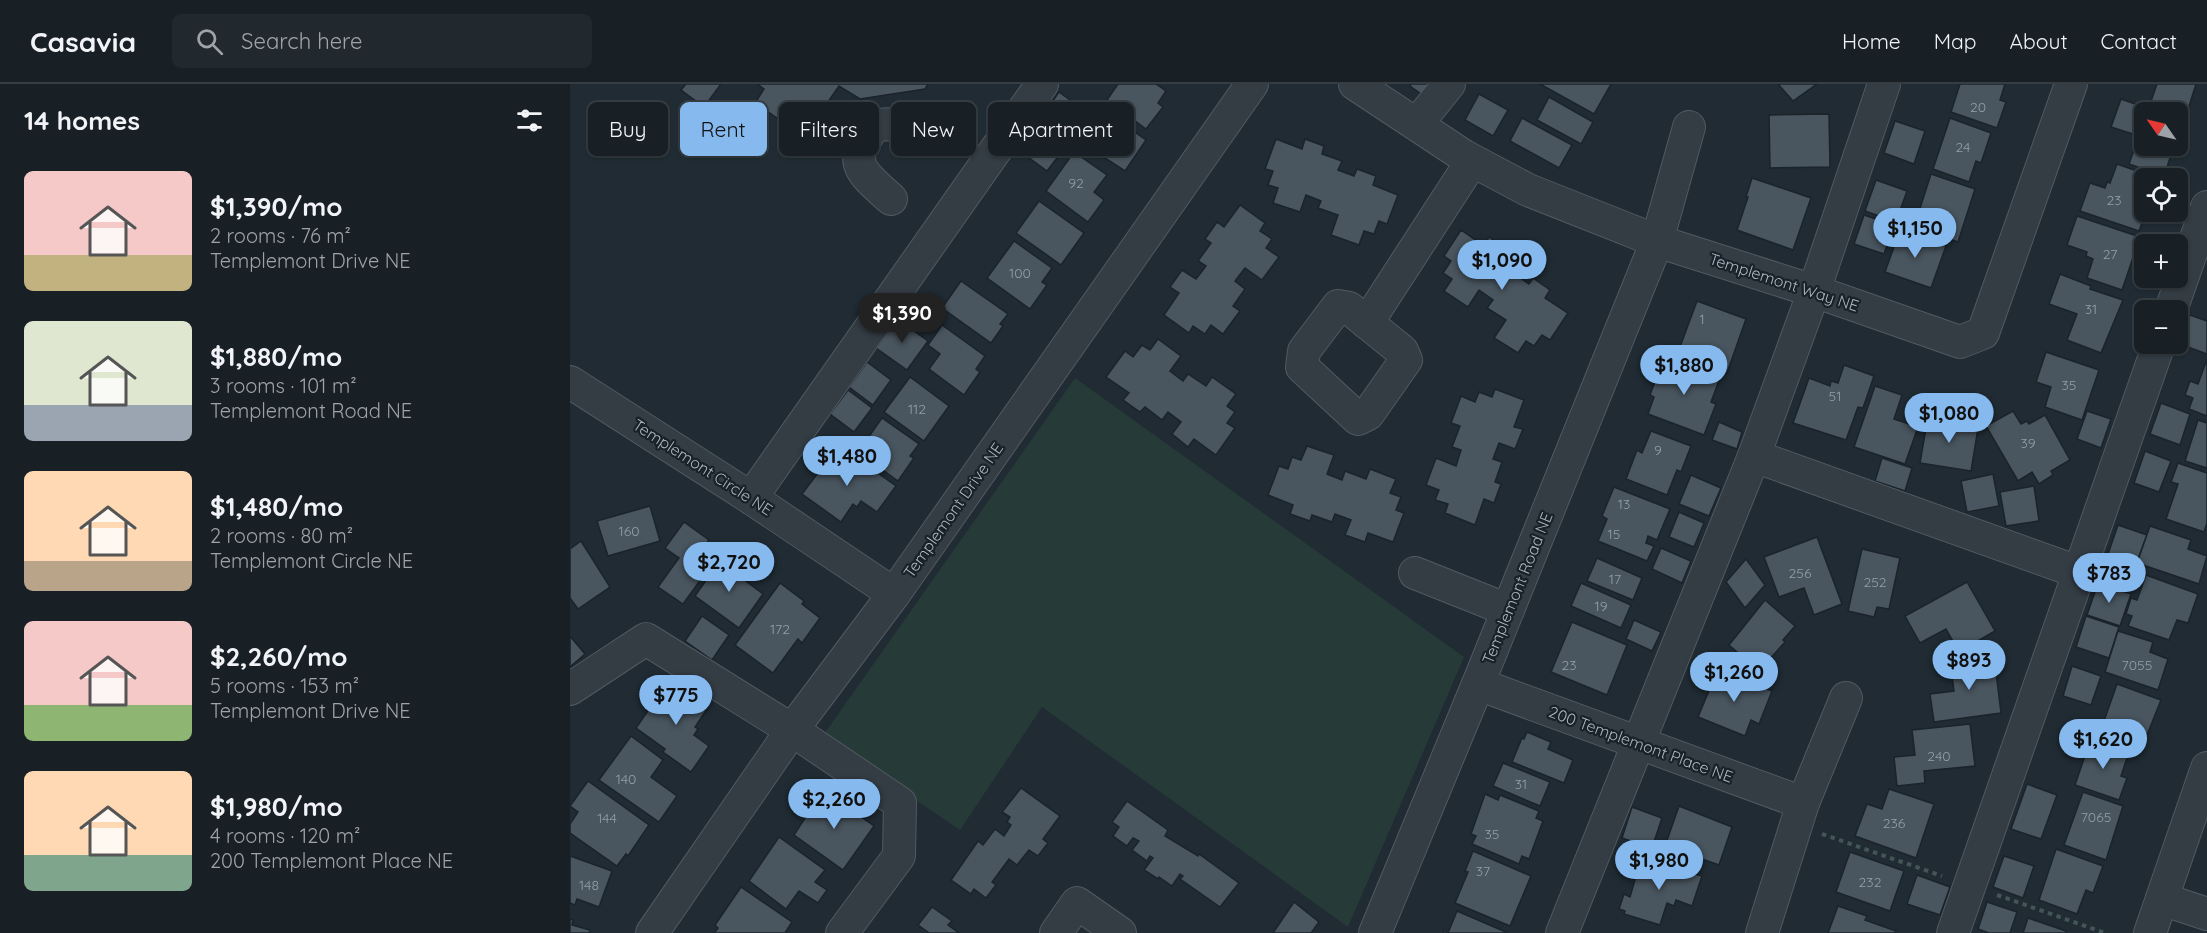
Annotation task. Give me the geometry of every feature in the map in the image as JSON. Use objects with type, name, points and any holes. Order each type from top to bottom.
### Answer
[{"type":"street","points":[[751,498],[1042,84]]},
{"type":"street","name":"Templemont Drive NE","points":[[652,933],[792,730],[894,594],[1252,84]]},
{"type":"street","name":"Templemont Way NE","points":[[1355,84],[1472,160],[1528,190],[1657,241],[1814,291],[1960,342],[1983,333],[2071,84]]},
{"type":"street","points":[[1417,124],[1449,84]]},
{"type":"street","points":[[1562,933],[1754,456],[1814,291],[1884,84]]},
{"type":"street","points":[[891,124],[875,125],[861,143],[858,158],[864,175],[891,199]]},
{"type":"street","name":"Templemont Road NE","points":[[1375,933],[1657,241],[1689,127]]},
{"type":"street","points":[[1367,323],[1472,160]]},
{"type":"street","points":[[2174,300],[2207,207]]},
{"type":"street","points":[[1953,933],[2155,354]]},
{"type":"street","name":"Templemont Circle NE","points":[[570,382],[751,498],[894,594]]},
{"type":"street","points":[[1754,456],[2078,572]]},
{"type":"street","points":[[1415,573],[1508,610]]},
{"type":"street","points":[[570,689],[646,639],[792,730],[900,803],[899,856],[842,933]]},
{"type":"street","name":"200 Templemont Place NE","points":[[1478,684],[1803,803]]},
{"type":"street","points":[[1762,933],[1803,803],[1846,698]]},
{"type":"street","points":[[2150,933],[2207,768]]},
{"type":"street","points":[[2162,898],[2207,914]]},
{"type":"street","points":[[1056,933],[1077,903],[1120,933]]},
{"type":"green space","points":[[1075,378],[1464,657],[1348,927],[1042,707],[960,830],[822,737]]},
{"type":"building","points":[[686,84],[721,84],[708,102],[697,102],[681,90]]},
{"type":"building","points":[[757,84],[928,84],[925,89],[860,99],[839,86],[828,102],[779,102],[777,118],[767,111],[767,102],[756,102],[764,89]]},
{"type":"building","points":[[1118,84],[1156,84],[1166,91],[1158,103],[1163,107],[1146,129],[1134,120],[1134,102],[1107,100]]},
{"type":"building","points":[[1411,84],[1437,84],[1427,98],[1410,86]]},
{"type":"building","points":[[1540,84],[1611,84],[1594,114]]},
{"type":"building","points":[[1778,84],[1817,84],[1793,101]]},
{"type":"building","points":[[1960,84],[2005,84],[2000,100],[2006,102],[1997,128],[1951,112]]},
{"type":"building","points":[[2157,84],[2196,84],[2188,110],[2188,102],[2151,102]]},
{"type":"building","points":[[1059,92],[1073,102],[1052,102]]},
{"type":"building","points":[[1479,94],[1508,110],[1493,136],[1465,120]]},
{"type":"building","points":[[1549,97],[1593,122],[1581,144],[1537,120]]},
{"type":"building","points":[[2121,99],[2134,104],[2134,134],[2111,127]]},
{"type":"building","points":[[1829,114],[1830,167],[1770,168],[1769,115]]},
{"type":"building","points":[[1522,118],[1572,145],[1559,168],[1510,141]]},
{"type":"building","points":[[1950,118],[1991,133],[1981,163],[1976,161],[1969,182],[1933,169]]},
{"type":"building","points":[[1895,121],[1925,131],[1914,164],[1884,153]]},
{"type":"building","points":[[1134,132],[1146,140],[1125,171],[1102,156],[1134,156]]},
{"type":"building","points":[[1276,139],[1302,149],[1305,139],[1324,146],[1322,154],[1342,161],[1338,170],[1354,176],[1357,169],[1376,176],[1373,185],[1398,195],[1387,224],[1379,221],[1374,234],[1364,231],[1359,245],[1331,235],[1338,215],[1318,208],[1321,201],[1306,195],[1300,212],[1273,203],[1278,188],[1268,185],[1273,171],[1265,169]]},
{"type":"building","points":[[2134,150],[2134,156],[2171,156],[2167,168],[2141,168],[2129,164]]},
{"type":"building","points":[[1027,156],[1058,156],[1047,171]]},
{"type":"building","points":[[1071,156],[1080,156],[1107,175],[1094,192],[1104,200],[1088,222],[1046,191]]},
{"type":"building","points":[[2117,164],[2134,170],[2134,222],[2142,222],[2139,231],[2080,211],[2090,183],[2105,188],[2107,182],[2110,183]]},
{"type":"building","points":[[1931,174],[1975,189],[1958,242],[1914,227]]},
{"type":"building","points":[[1752,178],[1811,198],[1793,250],[1737,230]]},
{"type":"building","points":[[1876,180],[1907,191],[1896,222],[1865,211]]},
{"type":"building","points":[[1039,201],[1084,233],[1061,265],[1016,233]]},
{"type":"building","points":[[1240,205],[1265,223],[1260,231],[1272,239],[1266,248],[1279,257],[1262,280],[1245,268],[1235,281],[1245,289],[1233,306],[1240,311],[1223,334],[1211,325],[1205,334],[1193,326],[1189,333],[1164,315],[1179,293],[1170,287],[1182,270],[1196,279],[1206,266],[1198,261],[1211,243],[1205,239],[1217,222],[1224,227]]},
{"type":"building","points":[[1864,215],[1894,225],[1884,254],[1854,244]]},
{"type":"building","points":[[2077,216],[2134,235],[2134,255],[2122,290],[2087,278],[2093,259],[2086,256],[2087,252],[2067,245]]},
{"type":"building","points":[[1461,230],[1484,246],[1489,237],[1507,249],[1503,255],[1521,268],[1516,275],[1529,284],[1533,278],[1550,290],[1545,298],[1568,313],[1550,340],[1542,335],[1534,346],[1526,341],[1518,353],[1494,338],[1506,320],[1487,308],[1493,300],[1479,290],[1468,307],[1444,291],[1452,279],[1443,273],[1451,261],[1444,256]]},
{"type":"building","points":[[1900,230],[1946,246],[1931,288],[1885,272]]},
{"type":"building","points":[[1014,241],[1052,268],[1042,282],[1047,285],[1030,309],[987,278]]},
{"type":"building","points":[[2060,274],[2091,286],[2090,289],[2123,300],[2101,353],[2067,340],[2077,314],[2049,304]]},
{"type":"building","points":[[961,281],[1008,314],[1000,324],[1003,326],[991,343],[942,308]]},
{"type":"building","points":[[1697,301],[1746,319],[1727,373],[1677,355]]},
{"type":"building","points":[[2190,315],[2207,321],[2207,354],[2188,347]]},
{"type":"building","points":[[897,319],[928,341],[907,370],[876,348]]},
{"type":"building","points":[[942,325],[985,356],[976,369],[980,372],[964,395],[929,369],[940,354],[928,345]]},
{"type":"building","points":[[1158,339],[1181,356],[1170,371],[1183,381],[1188,374],[1206,386],[1212,377],[1236,394],[1227,406],[1235,412],[1227,423],[1235,428],[1216,455],[1194,439],[1188,447],[1172,434],[1181,422],[1168,412],[1162,420],[1145,407],[1140,412],[1123,400],[1129,393],[1106,377],[1125,351],[1133,357],[1142,345],[1150,350]]},
{"type":"building","points":[[2046,352],[2099,370],[2082,420],[2045,407],[2051,387],[2036,382]]},
{"type":"building","points":[[1664,357],[1720,378],[1711,402],[1716,404],[1704,435],[1648,414],[1654,397],[1650,395]]},
{"type":"building","points":[[2207,359],[2207,416],[2189,409],[2193,398],[2185,395],[2190,381],[2198,384]]},
{"type":"building","points":[[867,362],[891,380],[873,405],[849,387]]},
{"type":"building","points":[[1844,365],[1874,376],[1863,408],[1858,407],[1846,440],[1793,423],[1809,378],[1830,386],[1831,381],[1838,383]]},
{"type":"building","points":[[910,377],[949,406],[924,441],[884,412]]},
{"type":"building","points":[[1875,386],[1902,395],[1894,419],[1918,427],[1905,464],[1854,447]]},
{"type":"building","points":[[1495,389],[1524,400],[1514,427],[1523,429],[1515,449],[1499,443],[1493,459],[1502,462],[1495,482],[1501,484],[1494,503],[1484,499],[1475,525],[1445,513],[1448,504],[1435,500],[1439,490],[1426,485],[1436,458],[1456,466],[1461,450],[1452,447],[1460,426],[1451,423],[1461,396],[1475,402],[1479,392],[1492,397]]},
{"type":"building","points":[[848,390],[872,408],[854,432],[830,414]]},
{"type":"building","points":[[2161,403],[2190,414],[2180,445],[2150,434]]},
{"type":"building","points":[[2013,411],[2021,424],[2027,421],[2029,424],[2045,415],[2070,460],[2051,471],[2053,475],[2039,484],[2032,472],[2018,481],[1986,426]]},
{"type":"building","points":[[2087,411],[2111,419],[2101,448],[2077,439]]},
{"type":"building","points":[[1928,416],[1954,420],[1954,424],[1978,428],[1971,471],[1920,463]]},
{"type":"building","points":[[882,418],[919,444],[910,456],[914,458],[898,481],[858,452]]},
{"type":"building","points":[[2198,420],[2207,423],[2207,468],[2185,461]]},
{"type":"building","points":[[1719,422],[1742,432],[1737,449],[1712,440]]},
{"type":"building","points":[[1651,431],[1691,446],[1681,472],[1677,470],[1667,495],[1626,479],[1637,450],[1642,453]]},
{"type":"building","points":[[1307,446],[1334,455],[1327,474],[1342,480],[1345,471],[1366,479],[1370,469],[1396,479],[1390,493],[1401,497],[1396,510],[1404,513],[1393,542],[1368,533],[1365,542],[1345,535],[1351,520],[1335,514],[1332,522],[1312,515],[1310,521],[1290,514],[1293,505],[1268,495],[1279,466],[1288,469],[1292,457],[1301,460]]},
{"type":"building","points":[[836,449],[865,470],[868,466],[896,486],[877,512],[861,501],[857,507],[853,504],[841,522],[802,494]]},
{"type":"building","points":[[2145,451],[2171,461],[2159,492],[2134,483]]},
{"type":"building","points":[[1882,458],[1912,468],[1905,491],[1875,481]]},
{"type":"building","points":[[2178,463],[2207,473],[2207,523],[2204,532],[2166,519],[2178,484],[2171,482]]},
{"type":"building","points":[[1993,474],[1999,506],[1967,512],[1961,481]]},
{"type":"building","points":[[1691,475],[1721,488],[1709,516],[1679,504]]},
{"type":"building","points":[[2034,486],[2039,521],[2006,526],[2000,492]]},
{"type":"building","points":[[1614,487],[1670,509],[1657,540],[1648,536],[1646,543],[1654,546],[1647,561],[1598,541],[1607,519],[1602,516]]},
{"type":"building","points":[[650,506],[660,541],[608,556],[597,521]]},
{"type":"building","points":[[1679,512],[1704,523],[1694,547],[1669,537]]},
{"type":"building","points":[[684,522],[709,540],[703,548],[711,554],[717,545],[723,549],[683,604],[658,587],[679,558],[665,548]]},
{"type":"building","points":[[2118,525],[2147,535],[2135,567],[2107,557]]},
{"type":"building","points":[[2150,526],[2191,540],[2188,549],[2207,556],[2199,584],[2137,563]]},
{"type":"building","points":[[1817,537],[1842,604],[1814,615],[1804,588],[1779,597],[1764,557]]},
{"type":"building","points":[[581,541],[610,587],[578,609],[570,598],[570,549]]},
{"type":"building","points":[[1661,548],[1691,561],[1682,583],[1652,569]]},
{"type":"building","points":[[1862,549],[1900,558],[1889,609],[1877,607],[1874,617],[1848,611]]},
{"type":"building","points":[[723,556],[748,574],[743,579],[763,594],[739,628],[695,596]]},
{"type":"building","points":[[1597,558],[1642,578],[1633,600],[1587,581]]},
{"type":"building","points":[[1746,559],[1765,585],[1745,608],[1726,582]]},
{"type":"building","points":[[2146,575],[2198,594],[2188,623],[2177,620],[2169,640],[2128,626],[2132,616],[2126,614],[2131,598],[2137,600]]},
{"type":"building","points":[[1967,582],[1995,631],[1959,652],[1946,629],[1920,643],[1905,616]]},
{"type":"building","points":[[780,583],[804,601],[802,604],[820,618],[802,643],[798,639],[773,673],[735,645]]},
{"type":"building","points":[[1581,583],[1631,605],[1621,628],[1571,606]]},
{"type":"building","points":[[2098,583],[2131,594],[2120,626],[2087,615]]},
{"type":"building","points":[[1765,600],[1795,626],[1783,640],[1785,642],[1759,671],[1729,645]]},
{"type":"building","points":[[702,616],[729,635],[712,660],[685,641]]},
{"type":"building","points":[[2086,616],[2119,627],[2109,658],[2076,647]]},
{"type":"building","points":[[1634,620],[1661,632],[1652,651],[1626,639]]},
{"type":"building","points":[[1572,622],[1627,645],[1607,695],[1551,672]]},
{"type":"building","points":[[2118,631],[2153,642],[2150,652],[2168,659],[2158,690],[2105,672]]},
{"type":"building","points":[[570,636],[585,654],[570,667]]},
{"type":"building","points":[[1994,656],[2001,713],[1934,722],[1930,694],[1954,691],[1950,661]]},
{"type":"building","points":[[2072,666],[2101,676],[2091,705],[2063,696]]},
{"type":"building","points":[[1718,669],[1772,691],[1759,724],[1751,720],[1745,736],[1698,717]]},
{"type":"building","points":[[668,682],[707,709],[695,727],[698,729],[694,735],[709,746],[691,772],[663,752],[665,749],[636,728]]},
{"type":"building","points":[[2117,684],[2161,700],[2141,750],[2099,735]]},
{"type":"building","points":[[1970,724],[1975,766],[1924,771],[1925,783],[1897,786],[1894,757],[1915,755],[1912,730]]},
{"type":"building","points":[[1527,732],[1551,742],[1548,749],[1573,760],[1564,783],[1512,762]]},
{"type":"building","points":[[631,736],[663,760],[651,777],[677,796],[659,822],[599,780]]},
{"type":"building","points":[[2091,738],[2129,752],[2121,776],[2127,778],[2119,800],[2075,785]]},
{"type":"building","points":[[1503,763],[1550,782],[1540,806],[1493,786]]},
{"type":"building","points":[[588,781],[649,825],[628,856],[626,854],[617,866],[570,833],[570,824],[578,812],[570,806]]},
{"type":"building","points":[[2027,784],[2057,795],[2041,839],[2011,829]]},
{"type":"building","points":[[1021,788],[1060,816],[1043,839],[1048,843],[1038,856],[1029,850],[1017,865],[1009,859],[992,882],[996,885],[986,898],[974,889],[971,894],[951,880],[978,841],[983,845],[995,829],[1004,836],[1011,825],[1007,822],[1010,817],[1002,812]]},
{"type":"building","points":[[1889,789],[1934,804],[1916,858],[1855,836],[1867,804],[1882,809]]},
{"type":"building","points":[[823,790],[874,826],[843,870],[794,835]]},
{"type":"building","points":[[2083,792],[2123,806],[2106,860],[2064,845]]},
{"type":"building","points":[[1485,794],[1498,800],[1500,795],[1539,811],[1536,818],[1543,821],[1529,859],[1522,856],[1519,864],[1472,844],[1476,836],[1471,834]]},
{"type":"building","points":[[1127,801],[1168,830],[1165,836],[1198,856],[1199,854],[1239,883],[1220,907],[1180,879],[1183,876],[1180,874],[1172,886],[1144,870],[1153,858],[1150,856],[1147,861],[1132,850],[1139,841],[1133,838],[1127,846],[1113,836],[1119,827],[1112,822]]},
{"type":"building","points":[[1679,806],[1732,827],[1719,865],[1665,846]]},
{"type":"building","points":[[1632,807],[1662,818],[1652,848],[1622,838]]},
{"type":"building","points":[[779,837],[825,870],[815,882],[827,890],[818,903],[799,891],[786,909],[749,881]]},
{"type":"building","points":[[2056,849],[2103,866],[2093,893],[2086,890],[2077,914],[2039,900]]},
{"type":"building","points":[[1473,851],[1531,876],[1510,926],[1455,903],[1468,872],[1465,871]]},
{"type":"building","points":[[1850,852],[1904,871],[1890,911],[1836,892]]},
{"type":"building","points":[[570,856],[612,871],[599,907],[577,899],[575,905],[570,903]]},
{"type":"building","points":[[2004,856],[2034,866],[2023,898],[1993,887]]},
{"type":"building","points":[[1641,859],[1702,876],[1692,906],[1676,900],[1674,906],[1667,903],[1660,925],[1624,914],[1625,911],[1619,909],[1624,894],[1630,897]]},
{"type":"building","points":[[1917,875],[1950,887],[1940,915],[1907,904]]},
{"type":"building","points":[[741,887],[792,922],[785,933],[714,933],[718,928],[715,925]]},
{"type":"building","points":[[1294,902],[1319,922],[1311,933],[1273,933]]},
{"type":"building","points":[[1987,902],[2017,912],[2010,933],[1989,933],[1978,929]]},
{"type":"building","points":[[1838,906],[1867,916],[1865,920],[1896,931],[1895,933],[1828,933]]},
{"type":"building","points":[[932,907],[952,921],[948,925],[959,933],[927,933],[918,925]]},
{"type":"building","points":[[1457,911],[1508,933],[1448,933]]},
{"type":"building","points":[[2028,918],[2066,931],[2065,933],[2023,933]]},
{"type":"building","points":[[570,919],[573,920],[572,925],[590,930],[589,933],[570,933]]}]
